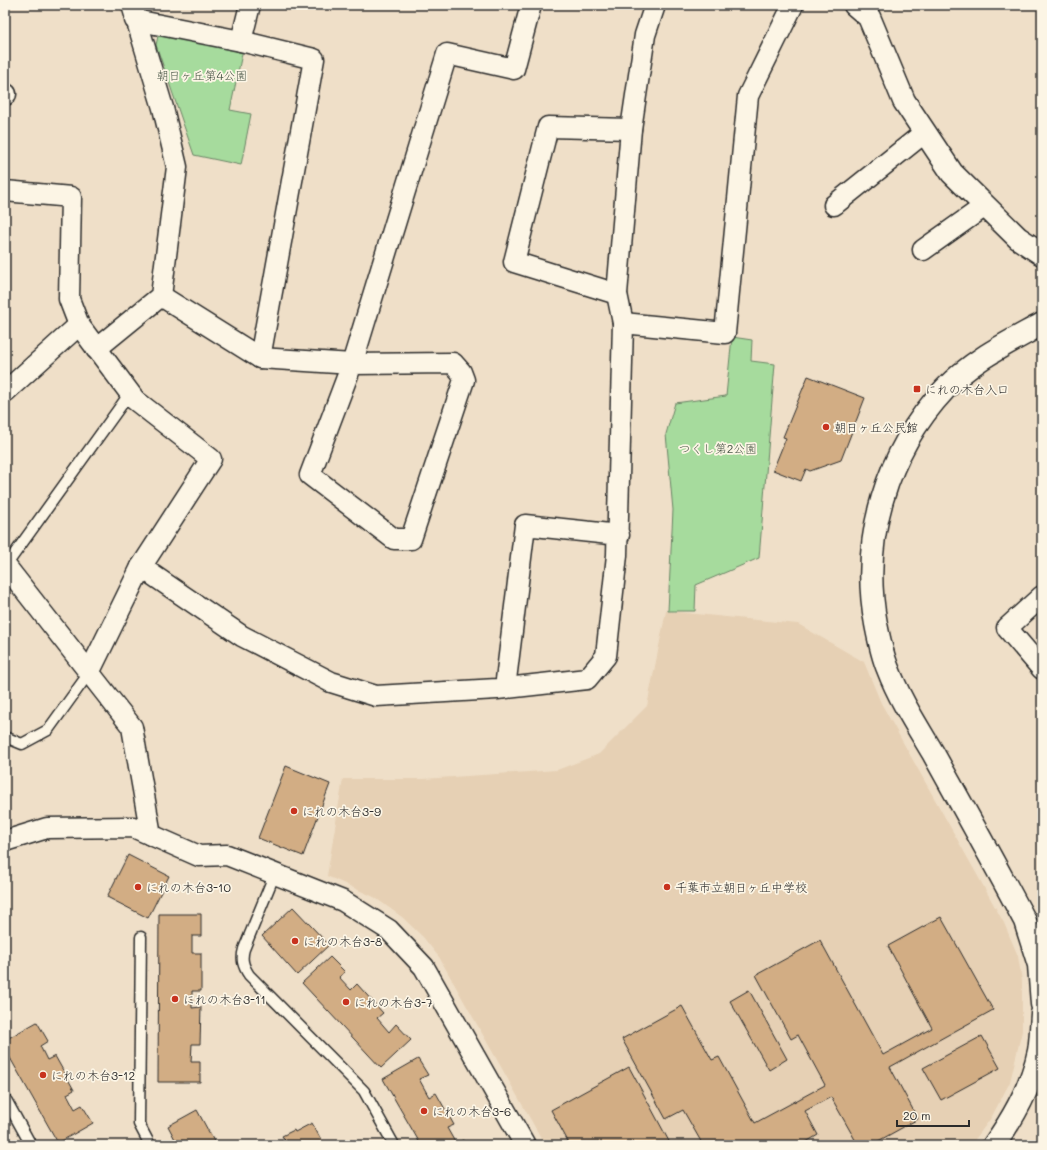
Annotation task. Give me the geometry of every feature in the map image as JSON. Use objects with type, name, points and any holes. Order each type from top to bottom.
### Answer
[{"type":"street","points":[[241,40],[250,5]]},
{"type":"street","points":[[161,296],[260,358],[352,364],[453,363],[461,372],[464,380],[411,539],[394,539],[310,475],[352,364],[447,54],[514,69],[531,5]]},
{"type":"street","points":[[141,567],[242,636],[331,682],[376,696],[505,688],[587,679],[606,656],[619,535],[623,323],[617,294],[631,129],[645,35],[655,5]]},
{"type":"street","points":[[623,323],[725,333],[748,96],[793,5]]},
{"type":"street","points":[[863,9],[904,101],[952,173],[1018,238],[1042,254]]},
{"type":"street","points":[[134,13],[314,59],[260,358]]},
{"type":"street","points":[[96,349],[161,296],[177,167],[162,108],[134,13]]},
{"type":"street","points":[[617,294],[514,262],[548,126],[631,129]]},
{"type":"street","points":[[834,205],[924,133]]},
{"type":"street","points":[[5,191],[71,197],[69,300],[79,326],[135,400],[211,459],[141,567],[89,673]]},
{"type":"street","points":[[923,250],[984,206]]},
{"type":"street","points":[[1042,324],[973,363],[945,389],[917,425],[899,455],[884,491],[875,525],[871,564],[872,600],[887,668],[1025,921],[1039,965],[1042,1004]]},
{"type":"street","points":[[5,392],[79,326]]},
{"type":"street","points":[[505,688],[525,525],[619,535]]},
{"type":"street","points":[[5,566],[132,727],[152,835]]},
{"type":"street","points":[[1042,596],[1007,628],[1042,669]]},
{"type":"street","points":[[5,841],[48,828],[133,828],[198,856],[227,855],[343,901],[369,916],[388,930],[424,967],[524,1145]]},
{"type":"street","points":[[994,1145],[1010,1123],[1028,1086],[1039,1051],[1042,1014]]},
{"type":"lane","points":[[5,566],[130,392]]},
{"type":"lane","points":[[5,738],[22,744],[48,730],[89,673]]},
{"type":"lane","points":[[275,873],[244,949],[242,957],[244,966],[249,975],[364,1091],[394,1145]]},
{"type":"lane","points":[[141,937],[139,1124],[150,1145]]},
{"type":"lane","points":[[5,1098],[31,1145]]},
{"type":"shaded area","name":"千葉市立朝日ヶ丘中学校","points":[[666,611],[798,624],[864,662],[881,703],[1004,923],[1018,956],[1022,981],[1022,1031],[1010,1082],[991,1118],[971,1145],[545,1145],[439,957],[423,937],[402,917],[374,897],[327,876],[343,779],[423,779],[557,770],[599,754],[647,706]]},
{"type":"green space","name":"朝日ヶ丘第4公園","points":[[168,32],[243,49],[230,110],[251,114],[241,165],[194,155],[156,45],[158,36]]},
{"type":"green space","name":"つくし第2公園","points":[[732,337],[752,340],[751,361],[775,364],[759,558],[696,585],[695,611],[668,611],[673,510],[666,434],[675,403],[726,396]]},
{"type":"building","points":[[808,376],[865,398],[841,460],[810,471],[806,469],[801,481],[773,470],[786,438],[783,437]]},
{"type":"building","name":"にれの木台3-9","points":[[286,766],[330,784],[303,856],[258,838]]},
{"type":"building","name":"にれの木台3-10","points":[[128,855],[169,876],[148,918],[107,897]]},
{"type":"building","name":"にれの木台3-8","points":[[293,907],[329,945],[297,975],[262,936]]},
{"type":"building","name":"にれの木台3-11","points":[[159,914],[201,914],[201,936],[192,936],[192,953],[201,953],[201,991],[192,991],[192,1008],[201,1007],[200,1044],[192,1044],[191,1062],[200,1062],[200,1082],[158,1082]]},
{"type":"building","points":[[941,917],[993,1010],[890,1067],[918,1119],[871,1145],[858,1145],[831,1097],[805,1111],[818,1135],[801,1145],[703,1145],[683,1110],[666,1119],[622,1039],[682,1006],[712,1060],[719,1057],[755,1123],[825,1085],[798,1035],[791,1039],[756,975],[820,940],[883,1055],[932,1028],[888,946]]},
{"type":"building","name":"にれの木台3-7","points":[[330,957],[345,972],[339,977],[351,990],[357,984],[383,1013],[377,1018],[389,1032],[396,1024],[411,1040],[381,1068],[302,983]]},
{"type":"building","points":[[749,990],[787,1059],[769,1070],[730,1001]]},
{"type":"building","name":"にれの木台3-12","points":[[37,1022],[48,1041],[40,1046],[47,1060],[55,1056],[74,1090],[67,1094],[75,1109],[82,1105],[93,1123],[58,1143],[5,1049],[5,1040]]},
{"type":"building","points":[[982,1036],[1000,1068],[941,1100],[923,1068]]},
{"type":"building","name":"にれの木台3-6","points":[[418,1059],[428,1075],[419,1079],[429,1097],[436,1093],[454,1125],[447,1128],[456,1144],[463,1140],[466,1145],[421,1145],[383,1079]]},
{"type":"building","points":[[629,1067],[671,1145],[570,1145],[551,1110]]},
{"type":"building","points":[[197,1110],[216,1145],[178,1145],[168,1126]]},
{"type":"building","points":[[312,1123],[324,1145],[280,1145],[286,1142],[282,1136],[294,1130],[295,1132]]},
{"type":"place","name":"にれの木台入口","points":[[917,389]]},
{"type":"place","name":"朝日ヶ丘公民館","points":[[826,427]]},
{"type":"place","name":"にれの木台3-9","points":[[294,811]]},
{"type":"place","name":"にれの木台3-10","points":[[138,887]]},
{"type":"place","name":"千葉市立朝日ヶ丘中学校","points":[[667,887]]},
{"type":"place","name":"にれの木台3-8","points":[[295,941]]},
{"type":"place","name":"にれの木台3-11","points":[[175,999]]},
{"type":"place","name":"にれの木台3-7","points":[[346,1002]]},
{"type":"place","name":"にれの木台3-12","points":[[43,1075]]},
{"type":"place","name":"にれの木台3-6","points":[[424,1111]]}]
